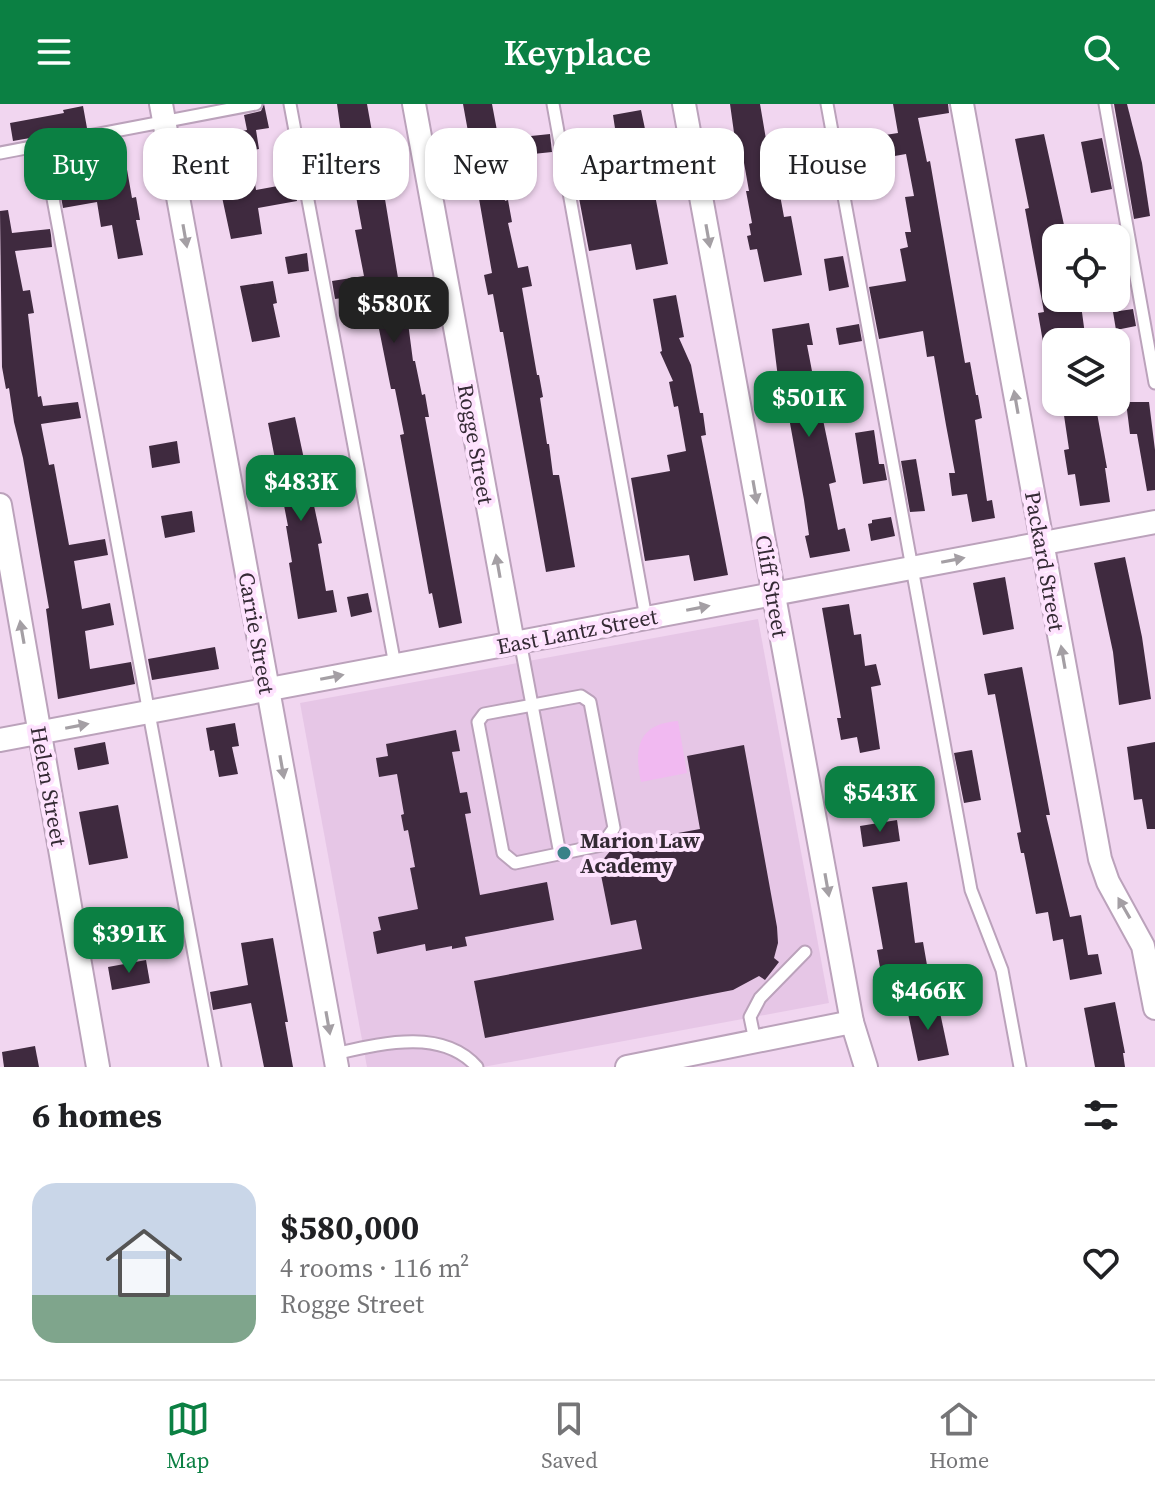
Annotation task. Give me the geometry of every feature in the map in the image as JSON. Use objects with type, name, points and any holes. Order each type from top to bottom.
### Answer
[{"type":"street","name":"Rogge Street","points":[[414,104],[516,642]]},
{"type":"street","name":"Cliff Street","points":[[684,104],[852,1022],[866,1067]]},
{"type":"street","name":"Packard Street","points":[[962,104],[1100,859],[1108,882],[1143,946],[1155,1008]]},
{"type":"street","name":"Carrie Street","points":[[162,113],[335,1060]]},
{"type":"street","name":"Helen Street","points":[[0,505],[98,1067]]},
{"type":"street","name":"East Lantz Street","points":[[0,740],[1155,522]]},
{"type":"street","points":[[627,1067],[720,1053],[755,1041],[852,1022]]},
{"type":"lane","points":[[106,128],[162,113],[256,104]]},
{"type":"lane","points":[[290,104],[395,665]]},
{"type":"lane","points":[[553,104],[646,618]]},
{"type":"lane","points":[[827,104],[971,890],[1002,970],[1020,1067]]},
{"type":"lane","points":[[1105,104],[1155,383]]},
{"type":"lane","points":[[0,153],[24,149]]},
{"type":"lane","points":[[53,200],[215,1067]]},
{"type":"lane","points":[[516,642],[532,705],[560,854]]},
{"type":"lane","points":[[581,696],[590,702],[614,828],[602,845],[515,863],[503,853],[478,722],[484,714],[532,705],[581,696]]},
{"type":"lane","points":[[755,1041],[750,1017],[760,998],[805,952]]},
{"type":"lane","points":[[335,1060],[378,1045],[423,1041],[467,1056],[477,1067]]},
{"type":"shaded area","name":"Marion Law Academy","points":[[758,619],[829,1003],[483,1067],[367,1067],[300,703]]},
{"type":"shaded area","points":[[678,721],[687,773],[641,782],[639,749],[646,733],[664,723]]},
{"type":"building","points":[[264,104],[269,128],[247,128],[244,115],[261,111]]},
{"type":"building","points":[[337,104],[367,104],[371,128],[340,128]]},
{"type":"building","points":[[463,104],[492,104],[496,128],[467,128]]},
{"type":"building","points":[[730,104],[760,104],[764,128],[760,128],[760,200],[781,200],[784,217],[791,216],[802,275],[764,282],[757,249],[750,250],[747,236],[751,235],[749,224],[752,223],[746,191],[749,191],[744,163],[744,128],[733,128]]},
{"type":"building","points":[[893,104],[948,104],[949,113],[918,118],[927,162],[930,161],[965,363],[970,362],[978,395],[982,418],[975,420],[987,501],[992,500],[995,518],[972,522],[967,494],[952,496],[949,473],[955,473],[934,356],[927,357],[923,331],[879,339],[869,287],[906,281],[900,249],[908,247],[905,232],[911,232],[905,197],[914,196],[906,154],[895,156],[895,133],[898,133]]},
{"type":"building","points":[[1114,104],[1127,104],[1142,163],[1150,216],[1134,219]]},
{"type":"building","points":[[83,106],[87,128],[24,128],[24,139],[13,141],[10,123],[64,113],[63,110]]},
{"type":"building","points":[[641,110],[645,128],[615,128],[613,115]]},
{"type":"building","points":[[550,134],[552,152],[537,154],[537,135]]},
{"type":"building","points":[[1044,134],[1064,224],[1042,224],[1042,301],[1025,209],[1029,208],[1015,139]]},
{"type":"building","points":[[1102,138],[1112,189],[1091,193],[1081,142]]},
{"type":"building","points":[[127,170],[132,198],[136,197],[140,220],[136,220],[143,255],[118,259],[112,225],[101,227],[97,202],[63,208],[62,200],[127,200]]},
{"type":"building","points":[[273,187],[273,200],[297,200],[258,208],[262,234],[231,239],[223,200],[257,200],[257,190]]},
{"type":"building","points":[[357,200],[385,200],[413,361],[422,395],[425,394],[429,417],[425,417],[462,623],[439,628],[432,593],[429,594],[400,435],[404,434],[395,389],[391,389],[375,309],[367,310],[364,295],[335,299],[332,281],[364,276],[355,230],[362,229]]},
{"type":"building","points":[[479,200],[508,200],[512,222],[508,223],[518,268],[528,266],[532,286],[522,288],[543,397],[540,398],[547,444],[553,475],[559,475],[575,567],[546,572],[503,332],[500,332],[493,294],[488,295],[484,275],[492,273]]},
{"type":"building","points":[[579,200],[656,200],[668,264],[636,270],[631,244],[589,251]]},
{"type":"building","points":[[8,210],[12,233],[50,229],[52,247],[15,251],[23,291],[30,290],[34,313],[28,314],[38,397],[41,396],[43,406],[78,402],[81,418],[41,424],[49,465],[54,464],[69,545],[105,539],[108,555],[74,561],[82,609],[110,603],[114,625],[85,631],[90,669],[131,662],[135,684],[58,699],[46,609],[49,608],[23,458],[2,367],[0,211]]},
{"type":"building","points":[[307,253],[309,271],[288,274],[285,257]]},
{"type":"building","points":[[843,256],[849,287],[829,291],[824,259]]},
{"type":"building","points":[[273,281],[277,303],[273,304],[280,337],[252,342],[240,286]]},
{"type":"building","points":[[676,295],[684,337],[679,338],[691,365],[700,413],[703,413],[706,435],[701,436],[728,575],[694,581],[689,555],[645,561],[631,478],[670,471],[667,455],[686,451],[678,406],[674,407],[669,382],[673,381],[660,352],[653,299]]},
{"type":"building","points":[[1133,309],[1136,326],[1116,328],[1113,312],[1130,312]]},
{"type":"building","points":[[1082,312],[1084,328],[1042,328],[1042,336],[1038,313]]},
{"type":"building","points":[[809,323],[813,345],[807,345],[816,392],[820,391],[825,414],[822,415],[836,482],[829,484],[838,530],[845,528],[850,551],[810,558],[805,536],[809,535],[804,500],[783,385],[779,386],[772,329]]},
{"type":"building","points":[[859,324],[862,341],[839,345],[836,328]]},
{"type":"building","points":[[1130,402],[1149,402],[1155,450],[1155,490],[1147,491],[1137,434],[1130,434]]},
{"type":"building","points":[[1064,416],[1098,416],[1110,502],[1080,506],[1075,474],[1068,475],[1064,450],[1069,449]]},
{"type":"building","points":[[295,417],[322,543],[318,544],[326,591],[333,590],[337,612],[298,619],[289,563],[292,562],[288,526],[268,423]]},
{"type":"building","points":[[874,430],[879,464],[884,464],[887,480],[863,484],[855,433]]},
{"type":"building","points":[[177,441],[180,463],[152,468],[149,446]]},
{"type":"building","points":[[916,459],[925,511],[910,512],[901,461]]},
{"type":"building","points":[[192,511],[195,532],[165,538],[161,516]]},
{"type":"building","points":[[891,517],[895,536],[871,541],[868,524],[872,520]]},
{"type":"building","points":[[1125,557],[1151,699],[1119,705],[1113,652],[1094,563]]},
{"type":"building","points":[[1005,577],[1014,629],[983,635],[973,583]]},
{"type":"building","points":[[368,593],[372,612],[351,617],[347,597]]},
{"type":"building","points":[[849,604],[854,635],[861,634],[865,666],[876,664],[881,685],[871,687],[880,749],[860,753],[857,737],[841,740],[837,718],[841,718],[822,608]]},
{"type":"building","points":[[215,647],[219,669],[152,680],[148,659]]},
{"type":"building","points":[[1022,667],[1050,815],[1046,815],[1070,917],[1081,915],[1088,955],[1098,954],[1102,974],[1070,980],[1063,939],[1053,941],[1048,912],[1036,914],[1017,833],[1021,832],[995,694],[988,695],[984,674]]},
{"type":"building","points":[[235,723],[239,746],[232,747],[238,774],[219,777],[206,728]]},
{"type":"building","points":[[456,730],[460,751],[452,752],[460,793],[467,792],[471,813],[465,814],[480,895],[547,882],[554,920],[465,937],[467,946],[452,949],[452,946],[426,951],[425,944],[377,954],[373,932],[381,930],[378,917],[418,909],[410,868],[415,867],[408,830],[404,831],[397,774],[379,777],[376,758],[388,756],[386,744]]},
{"type":"building","points":[[105,742],[109,764],[78,770],[74,748]]},
{"type":"building","points":[[1155,742],[1155,829],[1147,829],[1142,799],[1134,800],[1127,747]]},
{"type":"building","points":[[744,745],[777,927],[778,943],[774,958],[779,962],[765,980],[759,976],[733,990],[485,1038],[474,981],[642,949],[636,920],[611,925],[601,875],[602,861],[611,850],[623,843],[700,829],[687,756]]},
{"type":"building","points":[[972,750],[981,800],[964,803],[954,753]]},
{"type":"building","points":[[118,805],[128,858],[89,865],[79,812]]},
{"type":"building","points":[[897,820],[900,841],[863,847],[860,826]]},
{"type":"building","points":[[907,882],[915,943],[923,942],[927,965],[881,973],[877,950],[883,949],[872,887]]},
{"type":"building","points":[[273,938],[293,1067],[264,1067],[251,1003],[213,1010],[210,992],[248,985],[241,943]]},
{"type":"building","points":[[146,960],[150,983],[112,990],[108,967]]},
{"type":"building","points":[[1115,1002],[1125,1067],[1095,1067],[1084,1008]]},
{"type":"building","points":[[938,1003],[949,1055],[918,1061],[907,1009]]},
{"type":"building","points":[[35,1046],[39,1067],[4,1067],[2,1052]]},
{"type":"place","name":"Marion Law Academy","points":[[564,853]]}]
